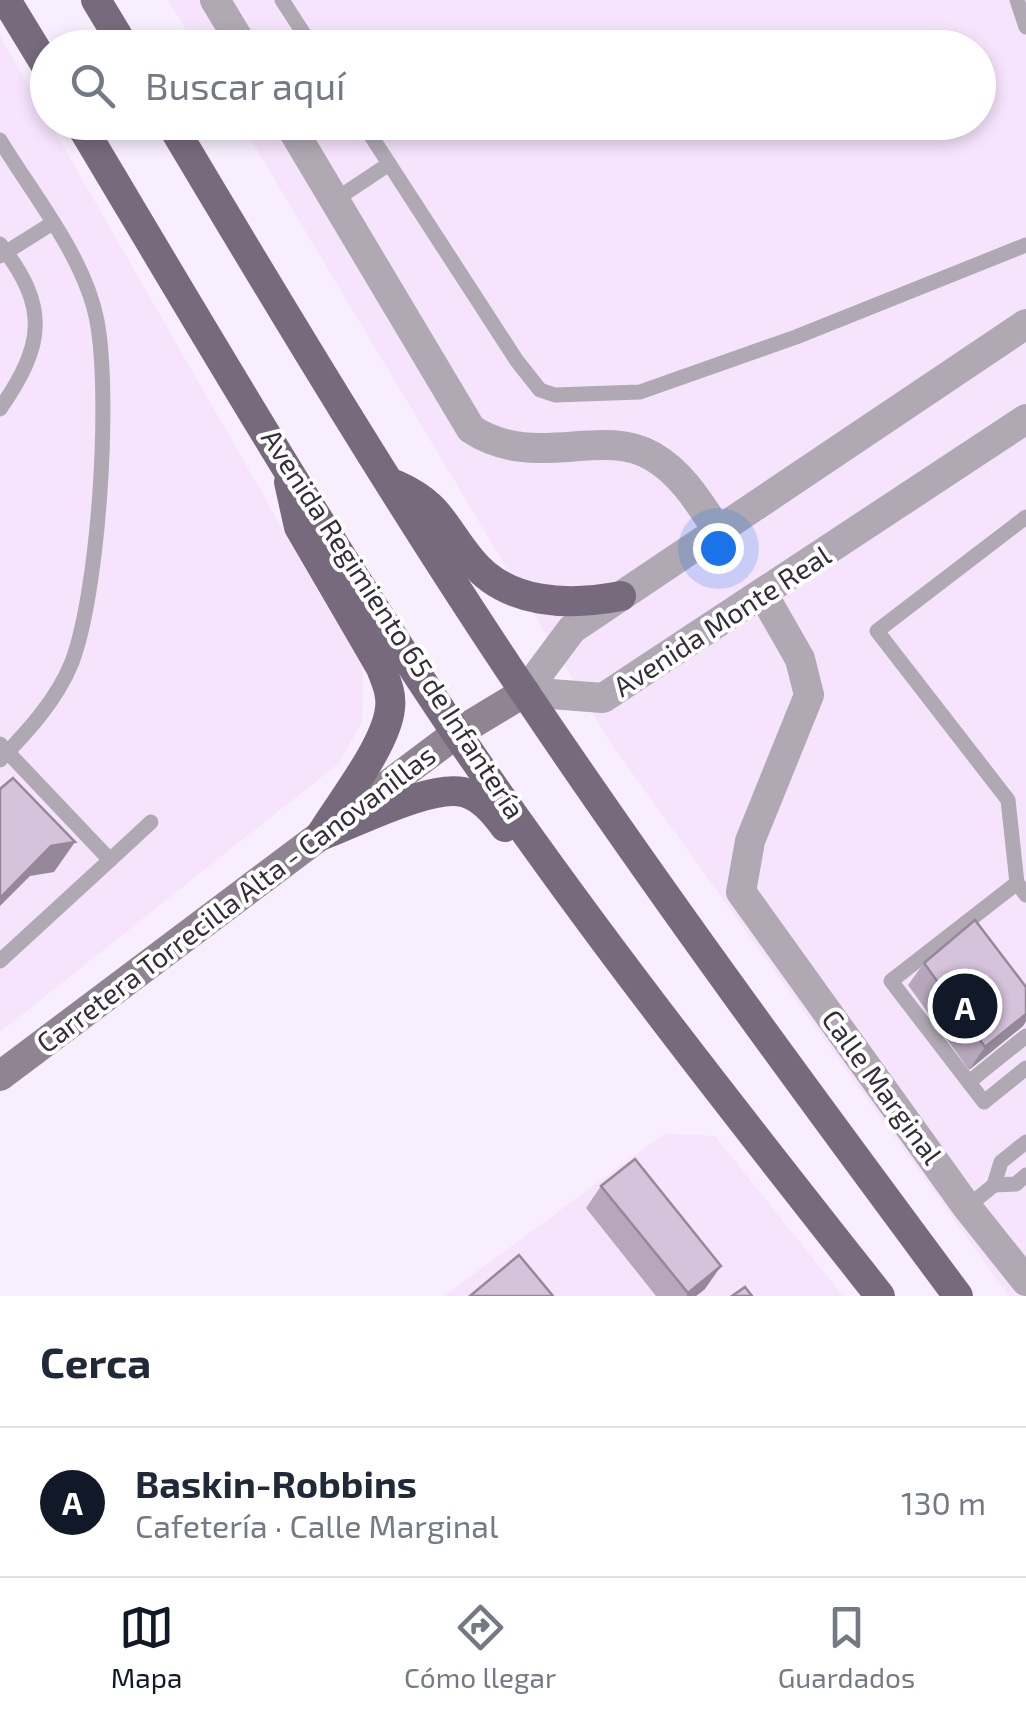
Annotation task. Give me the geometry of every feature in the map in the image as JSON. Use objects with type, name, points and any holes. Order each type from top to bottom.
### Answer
[{"type":"main road","points":[[6,0],[30,39]]},
{"type":"main road","points":[[96,0],[114,30]]},
{"type":"main road","name":"Avenida Regimiento 65 de Infantería","points":[[90,140],[457,734],[713,1085],[880,1296]]},
{"type":"main road","points":[[181,140],[525,692],[770,1043],[958,1296]]},
{"type":"main road","points":[[285,460],[299,527],[381,668],[389,690],[390,710],[381,737],[320,836]]},
{"type":"main road","points":[[393,484],[423,497],[439,512],[471,560],[490,579],[552,602],[621,596]]},
{"type":"main road","points":[[320,836],[440,791],[466,792],[495,812],[558,905],[622,960]]},
{"type":"street","points":[[216,0],[234,30]]},
{"type":"street","points":[[299,140],[471,429],[492,443],[527,450],[608,445],[650,454],[689,487],[718,531]]},
{"type":"street","points":[[525,692],[572,629],[1026,324]]},
{"type":"street","name":"Avenida Monte Real","points":[[525,692],[603,698],[764,596],[1026,419]]},
{"type":"street","name":"Calle Marginal","points":[[764,596],[800,659],[809,695],[750,841],[740,892],[967,1207],[1026,1280]]},
{"type":"street","name":"Carretera Torrecilla Alta - Canovanillas","points":[[0,1076],[457,734],[525,692]]},
{"type":"lane","points":[[282,0],[301,30]]},
{"type":"lane","points":[[1017,0],[1026,27]]},
{"type":"lane","points":[[0,140],[78,268],[97,319],[103,412],[92,557],[72,662],[40,717],[3,752],[110,860]]},
{"type":"lane","points":[[374,140],[517,361],[540,390],[555,395],[640,392],[796,337],[1026,245]]},
{"type":"lane","points":[[334,200],[389,164]]},
{"type":"lane","points":[[0,409],[28,368],[35,336],[32,289],[2,251],[50,224]]},
{"type":"lane","points":[[1026,517],[877,630],[1008,800],[1022,889],[970,930],[891,981],[984,1102],[1026,1068]]},
{"type":"lane","points":[[0,961],[151,822]]},
{"type":"lane","points":[[969,1082],[1026,1036]]},
{"type":"lane","points":[[967,1207],[994,1185],[1001,1162],[1026,1142]]},
{"type":"lane","points":[[994,1185],[1016,1184],[1026,1175]]},
{"type":"shaded area","points":[[168,0],[1026,0],[1026,1296],[1009,1296],[612,745],[251,140],[996,140],[996,30],[186,30]]},
{"type":"shaded area","points":[[0,36],[30,88],[30,140],[60,140],[363,669],[362,721],[339,763],[0,1032]]},
{"type":"shaded area","points":[[664,1134],[715,1136],[843,1296],[444,1296]]},
{"type":"building","points":[[13,778],[75,842],[51,846],[0,898],[0,789]]},
{"type":"building","points":[[975,920],[1026,987],[1026,1014],[985,1047],[924,963]]},
{"type":"building","points":[[635,1159],[721,1266],[688,1293],[601,1186]]},
{"type":"building","points":[[519,1255],[553,1296],[470,1296]]},
{"type":"building","points":[[745,1287],[752,1296],[732,1296]]},
{"type":"place","name":"Baskin-Robbins","points":[[965,1006]]}]
